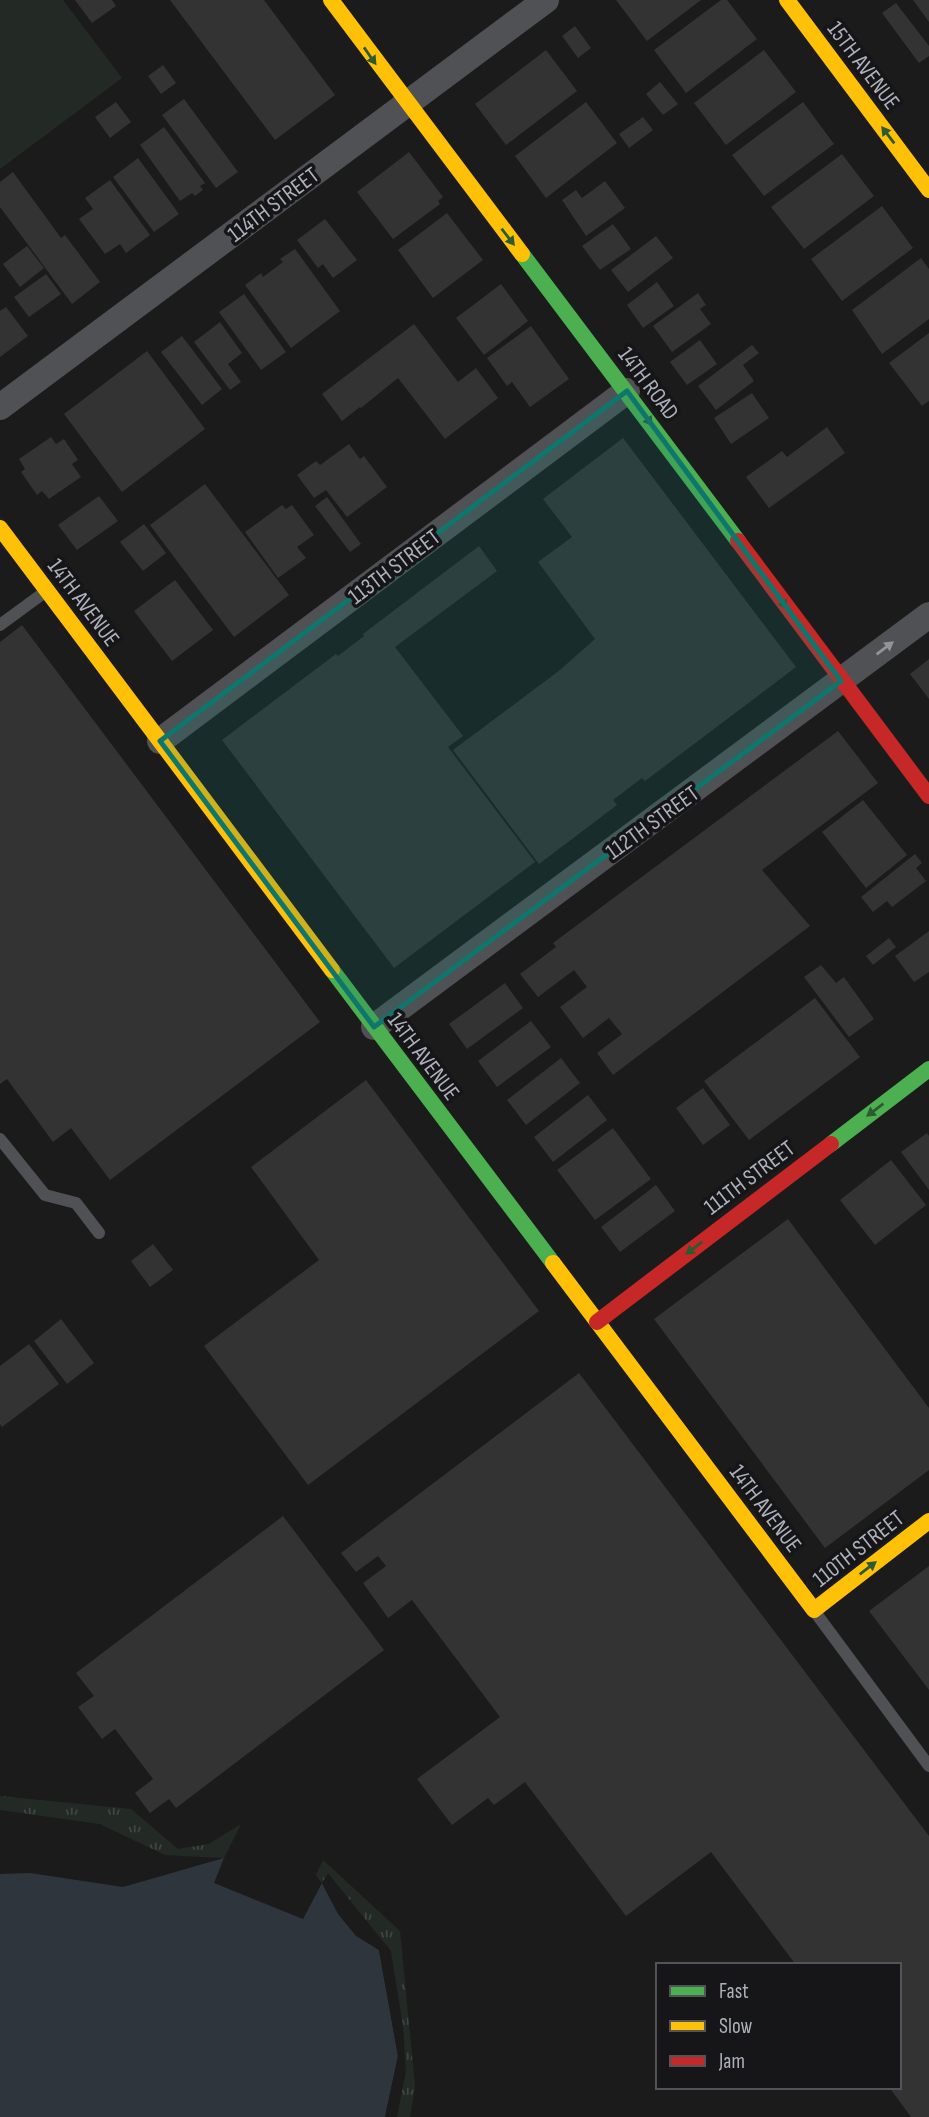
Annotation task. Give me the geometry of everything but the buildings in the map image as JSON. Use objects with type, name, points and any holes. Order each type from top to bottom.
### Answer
[{"type":"street","name":"14TH ROAD","points":[[331,0],[406,105],[627,391],[929,796]]},
{"type":"street","name":"114TH STREET","points":[[0,407],[546,0]]},
{"type":"street","name":"15TH AVENUE","points":[[787,0],[929,190]]},
{"type":"street","name":"113TH STREET","points":[[160,741],[627,391]]},
{"type":"street","name":"14TH AVENUE","points":[[0,528],[814,1610]]},
{"type":"street","name":"112TH STREET","points":[[374,1027],[929,615]]},
{"type":"street","name":"111TH STREET","points":[[597,1322],[929,1069]]},
{"type":"street","name":"110TH STREET","points":[[814,1610],[929,1521]]},
{"type":"lane","points":[[0,625],[47,591]]},
{"type":"lane","points":[[0,1139],[45,1195],[75,1203],[99,1233]]},
{"type":"lane","points":[[814,1610],[929,1766]]},
{"type":"highlighted area","points":[[627,391],[841,681],[374,1027],[160,741]]},
{"type":"green space","points":[[0,0],[63,0],[122,78],[0,169]]},
{"type":"green space","points":[[0,1796],[131,1809],[178,1849],[209,1844],[241,1824],[224,1858],[165,1855],[100,1824],[0,1810]]},
{"type":"green space","points":[[323,1860],[400,1931],[415,2086],[410,2117],[397,2117],[406,2071],[403,2026],[391,1951],[328,1873],[322,1883],[316,1875]]},
{"type":"shaded area","points":[[224,1858],[214,1883],[303,1919],[322,1883],[345,1921],[359,1936],[379,1950],[398,2056],[385,2117],[0,2117],[0,1874],[30,1873],[123,1887]]},
{"type":"pier","points":[[323,1880],[341,1912],[359,1933],[383,1949],[401,2056],[388,2117],[385,2117],[398,2056],[379,1950],[356,1936],[338,1914],[322,1883]]},
{"type":"traffic: fast","points":[[522,254],[738,541]]},
{"type":"traffic: fast","points":[[332,970],[553,1263]]},
{"type":"traffic: fast","points":[[831,1144],[929,1069]]},
{"type":"traffic: slow","points":[[331,0],[522,254]]},
{"type":"traffic: slow","points":[[787,0],[929,190]]},
{"type":"traffic: slow","points":[[0,528],[332,970]]},
{"type":"traffic: slow","points":[[553,1263],[814,1610],[929,1521]]},
{"type":"traffic: jam","points":[[738,541],[929,796]]},
{"type":"traffic: jam","points":[[597,1322],[831,1144]]}]
